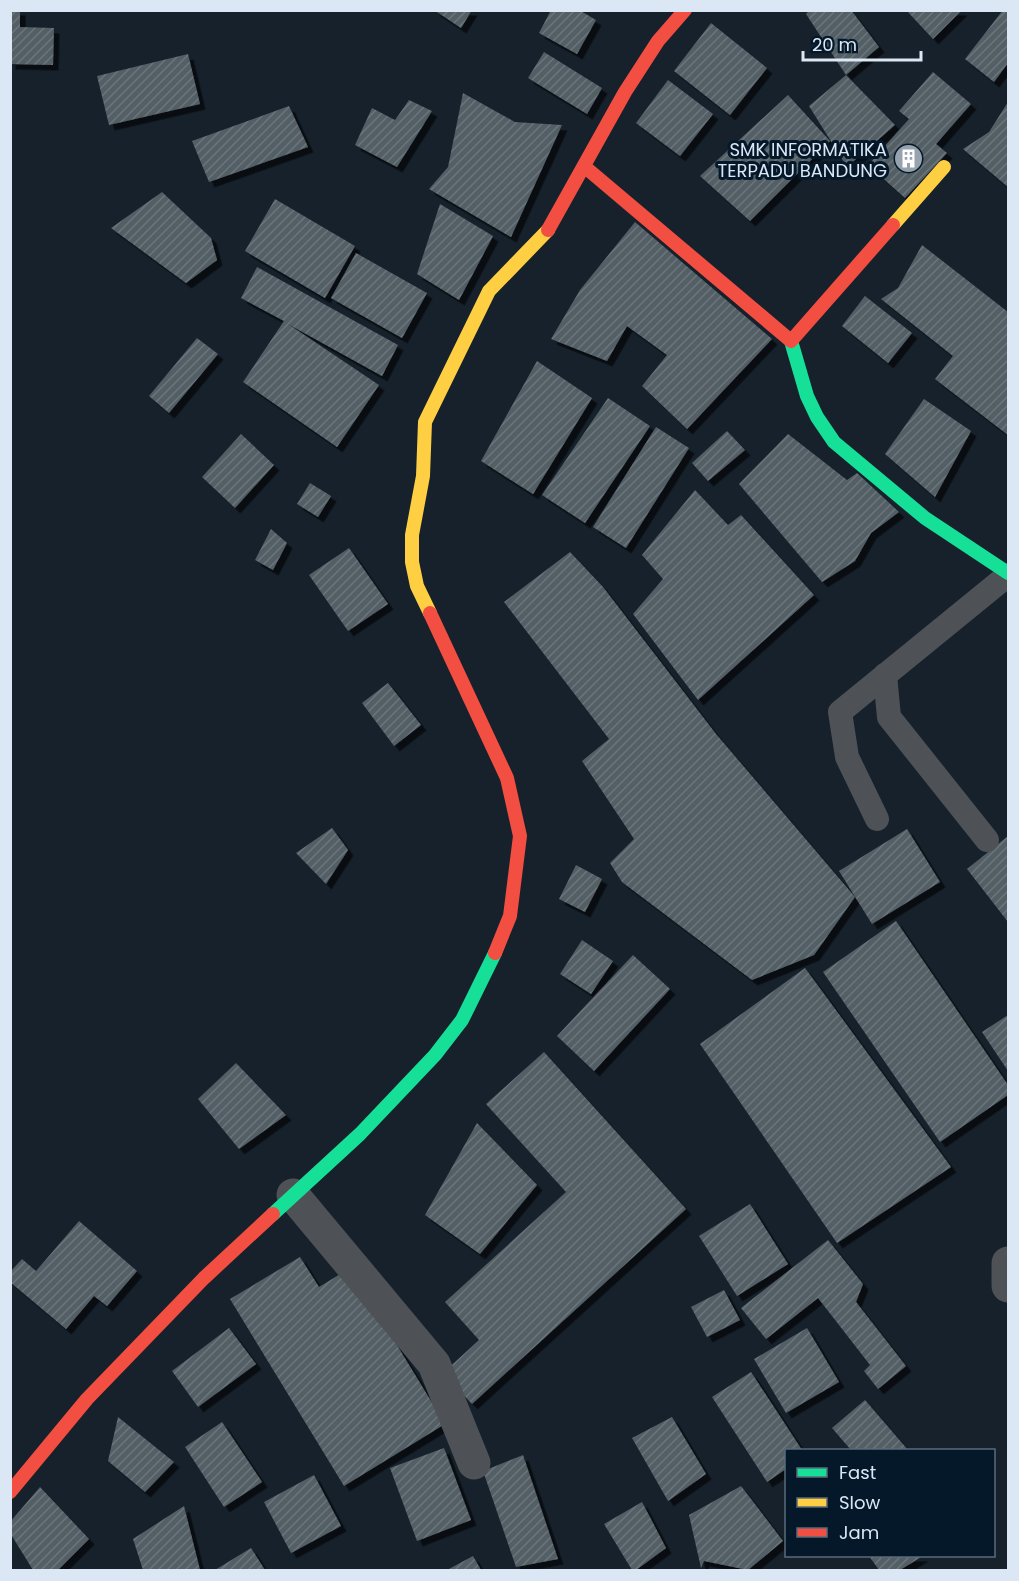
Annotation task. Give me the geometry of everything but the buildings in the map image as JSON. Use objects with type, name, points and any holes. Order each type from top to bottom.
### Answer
[{"type":"main road","points":[[10,1492],[87,1399],[235,1246],[360,1134],[435,1055],[462,1020],[486,975],[510,916],[520,836],[507,778],[417,586],[412,562],[412,535],[423,476],[425,422],[489,291],[553,225],[625,92],[658,41],[685,10]]},
{"type":"main road","points":[[791,341],[944,166]]},
{"type":"main road","points":[[585,167],[791,341],[796,366],[807,395],[823,427],[840,447],[927,520],[961,545],[1008,574]]},
{"type":"street","points":[[293,1195],[434,1364],[474,1463]]},
{"type":"street","points":[[1008,1263],[1008,1286]]},
{"type":"lane","points":[[877,819],[847,756],[840,712],[1008,574]]},
{"type":"lane","points":[[885,675],[889,717],[987,840]]},
{"type":"traffic: fast","points":[[791,341],[807,396],[817,417],[834,442],[925,518],[1008,573]]},
{"type":"traffic: fast","points":[[273,1214],[360,1134],[435,1055],[462,1020],[495,953]]},
{"type":"traffic: slow","points":[[893,225],[944,167]]},
{"type":"traffic: slow","points":[[430,613],[417,586],[412,562],[412,535],[423,476],[425,422],[489,291],[548,230]]},
{"type":"traffic: jam","points":[[548,230],[625,92],[658,41],[685,10]]},
{"type":"traffic: jam","points":[[585,167],[791,341],[893,225]]},
{"type":"traffic: jam","points":[[430,613],[507,778],[520,836],[510,916],[495,953]]},
{"type":"traffic: jam","points":[[10,1492],[87,1399],[204,1278],[273,1214]]},
{"type":"place","name":"SMK INFORMATIKA TERPADU BANDUNG","points":[[908,159]]}]
